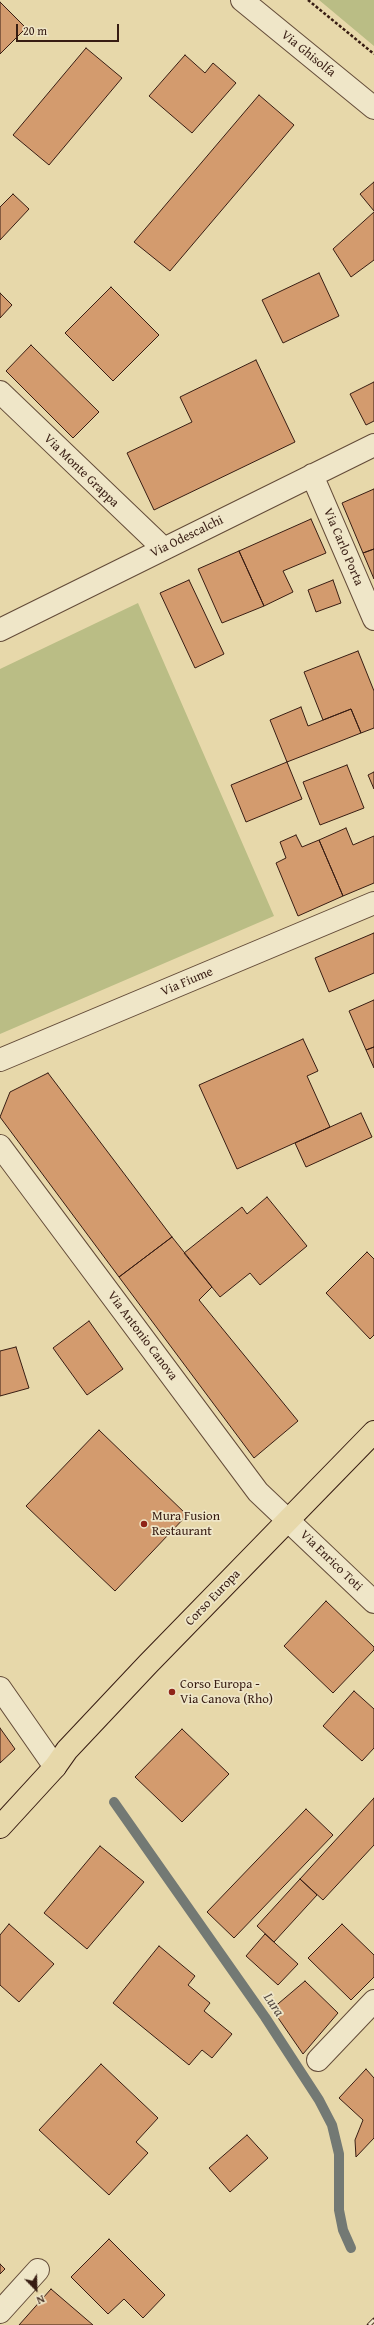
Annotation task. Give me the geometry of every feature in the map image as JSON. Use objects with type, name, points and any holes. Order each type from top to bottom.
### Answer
[{"type":"main road","name":"Corso Europa","points":[[0,1827],[55,1767],[68,1750],[148,1664],[374,1432]]},
{"type":"street","name":"Via Ghisolfa","points":[[242,0],[374,108]]},
{"type":"street","name":"Via Monte Grappa","points":[[0,392],[163,548]]},
{"type":"street","name":"Via Odescalchi","points":[[0,630],[163,548],[374,445]]},
{"type":"street","name":"Via Carlo Porta","points":[[312,475],[374,619]]},
{"type":"street","name":"Via Fiume","points":[[0,1060],[374,903]]},
{"type":"street","name":"Via Antonio Canova","points":[[0,1146],[258,1492],[289,1520]]},
{"type":"street","name":"Via Enrico Toti","points":[[289,1520],[374,1602]]},
{"type":"street","points":[[0,1688],[55,1767]]},
{"type":"street","points":[[318,2060],[374,2001]]},
{"type":"street","points":[[0,2312],[38,2270]]},
{"type":"path","points":[[308,0],[374,54]]},
{"type":"green space","points":[[319,0],[374,0],[374,46]]},
{"type":"green space","points":[[138,603],[274,916],[0,1034],[0,669]]},
{"type":"building","points":[[0,2],[26,28],[0,54]]},
{"type":"building","points":[[86,48],[122,78],[49,165],[13,135]]},
{"type":"building","points":[[185,55],[205,73],[213,63],[236,83],[192,133],[149,96]]},
{"type":"building","points":[[259,95],[294,125],[170,271],[134,242]]},
{"type":"building","points":[[374,182],[374,211],[360,194]]},
{"type":"building","points":[[13,194],[29,209],[0,240],[0,207]]},
{"type":"building","points":[[374,212],[374,260],[351,277],[333,249]]},
{"type":"building","points":[[319,273],[339,316],[283,343],[262,300]]},
{"type":"building","points":[[111,287],[159,335],[113,381],[65,333]]},
{"type":"building","points":[[0,293],[12,305],[0,318]]},
{"type":"building","points":[[31,345],[99,412],[73,438],[6,371]]},
{"type":"building","points":[[256,360],[295,442],[154,510],[127,453],[192,422],[180,397]]},
{"type":"building","points":[[374,382],[374,421],[366,425],[350,394]]},
{"type":"building","points":[[374,489],[374,549],[363,553],[342,503]]},
{"type":"building","points":[[311,519],[326,553],[283,571],[293,592],[264,606],[239,551]]},
{"type":"building","points":[[374,549],[374,579],[363,553]]},
{"type":"building","points":[[239,551],[264,606],[222,623],[198,569]]},
{"type":"building","points":[[189,580],[224,654],[195,668],[160,593]]},
{"type":"building","points":[[333,580],[341,603],[316,612],[308,590]]},
{"type":"building","points":[[358,651],[374,691],[374,728],[361,733],[351,709],[323,720],[304,672]]},
{"type":"building","points":[[301,707],[308,726],[351,709],[361,733],[287,762],[270,720]]},
{"type":"building","points":[[287,762],[302,799],[246,822],[231,785]]},
{"type":"building","points":[[347,765],[364,808],[320,825],[303,782]]},
{"type":"building","points":[[374,772],[374,789],[368,775]]},
{"type":"building","points":[[346,828],[353,845],[374,836],[374,883],[343,896],[319,840]]},
{"type":"building","points":[[296,835],[302,847],[319,840],[343,896],[298,916],[276,863],[286,858],[280,842]]},
{"type":"building","points":[[374,933],[374,973],[329,992],[315,958]]},
{"type":"building","points":[[374,1000],[374,1047],[366,1050],[349,1011]]},
{"type":"building","points":[[303,1039],[318,1071],[307,1076],[330,1127],[237,1169],[199,1085]]},
{"type":"building","points":[[374,1047],[374,1068],[366,1050]]},
{"type":"building","points":[[48,1073],[172,1237],[119,1277],[0,1117],[10,1092]]},
{"type":"building","points":[[361,1113],[372,1137],[306,1167],[295,1143]]},
{"type":"building","points":[[267,1197],[307,1246],[260,1285],[250,1273],[220,1297],[184,1253],[242,1207],[247,1214]]},
{"type":"building","points":[[172,1237],[212,1287],[199,1300],[298,1421],[254,1458],[119,1277]]},
{"type":"building","points":[[367,1252],[374,1259],[374,1335],[370,1339],[326,1293]]},
{"type":"building","points":[[89,1321],[123,1369],[87,1395],[53,1348]]},
{"type":"building","points":[[16,1347],[29,1388],[0,1396],[0,1351]]},
{"type":"building","points":[[99,1430],[187,1515],[115,1591],[26,1506]]},
{"type":"building","points":[[326,1601],[374,1647],[374,1650],[333,1693],[284,1646]]},
{"type":"building","points":[[354,1691],[374,1709],[374,1748],[362,1761],[323,1726]]},
{"type":"building","points":[[0,1728],[15,1749],[0,1763]]},
{"type":"building","points":[[182,1729],[229,1774],[182,1822],[135,1777]]},
{"type":"building","points":[[374,1798],[374,1845],[323,1900],[300,1879]]},
{"type":"building","points":[[306,1809],[333,1835],[234,1938],[207,1912]]},
{"type":"building","points":[[100,1846],[144,1882],[87,1949],[44,1913]]},
{"type":"building","points":[[300,1879],[317,1895],[274,1942],[257,1926]]},
{"type":"building","points":[[9,1924],[54,1964],[19,2002],[0,1985],[0,1935]]},
{"type":"building","points":[[342,1924],[374,1955],[374,1977],[351,2000],[308,1958]]},
{"type":"building","points":[[265,1934],[298,1964],[278,1985],[246,1956]]},
{"type":"building","points":[[159,1946],[195,1976],[188,1985],[210,2003],[204,2011],[232,2034],[212,2058],[202,2050],[189,2065],[113,2003]]},
{"type":"building","points":[[305,1981],[338,2013],[303,2054],[272,2009]]},
{"type":"building","points":[[101,2064],[158,2118],[136,2142],[148,2153],[109,2195],[39,2130]]},
{"type":"building","points":[[366,2069],[374,2078],[374,2138],[356,2157],[355,2140],[363,2120],[339,2098]]},
{"type":"building","points":[[247,2135],[268,2158],[230,2192],[209,2168]]},
{"type":"building","points":[[109,2239],[165,2295],[143,2318],[124,2299],[108,2314],[71,2277]]},
{"type":"building","points":[[0,2264],[5,2269],[0,2274]]},
{"type":"building","points":[[51,2289],[93,2325],[19,2325]]},
{"type":"waterway","name":"Lura","points":[[114,1802],[265,2017],[319,2100],[332,2125],[339,2154],[339,2210],[343,2230],[351,2248]]},
{"type":"railway","points":[[369,2325],[374,2320]]},
{"type":"place","name":"Mura Fusion Restaurant","points":[[144,1524]]},
{"type":"place","name":"Corso Europa - Via Canova (Rho)","points":[[172,1692]]}]
